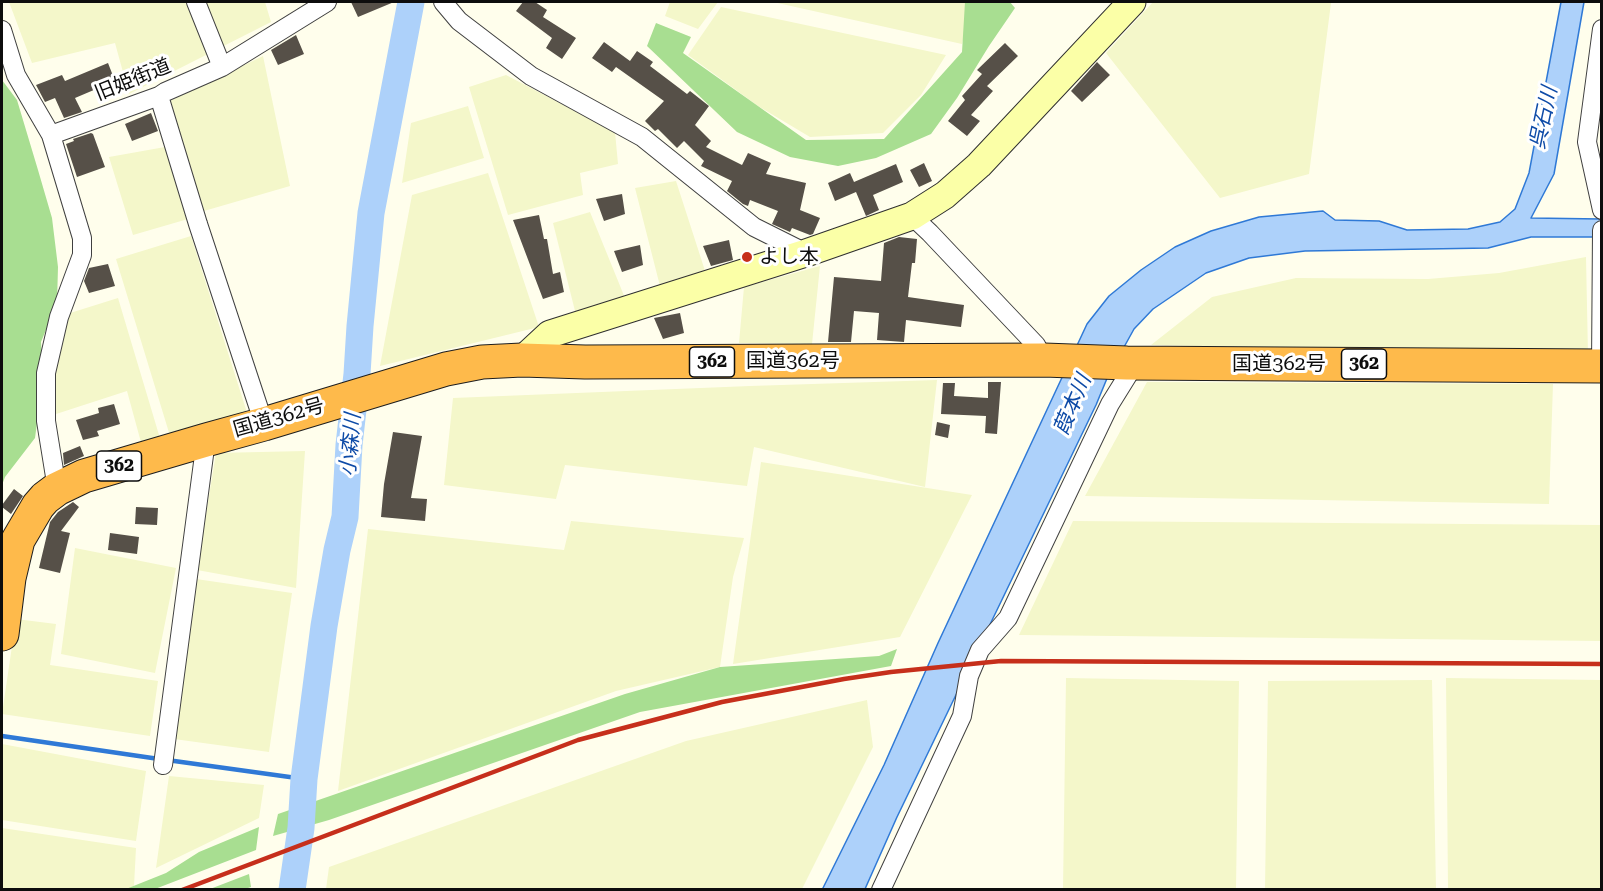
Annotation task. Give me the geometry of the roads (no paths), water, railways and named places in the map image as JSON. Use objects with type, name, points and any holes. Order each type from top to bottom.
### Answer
[{"type":"highway","name":"国道362号","points":[[2,634],[11,537],[45,498],[57,489],[84,476],[372,390],[446,369],[482,362],[522,360],[585,362],[1050,361],[1601,366]]},
{"type":"street","points":[[196,2],[222,67]]},
{"type":"street","name":"旧姫街道","points":[[51,135],[159,96],[222,67],[327,2]]},
{"type":"street","points":[[443,2],[459,21],[531,76],[642,137],[754,227],[806,253]]},
{"type":"street","points":[[522,360],[550,334],[806,253],[912,216],[945,195],[979,165],[1132,2]]},
{"type":"street","points":[[1601,209],[1587,142],[1602,29]]},
{"type":"street","points":[[2,30],[16,75],[51,135],[82,238],[82,255],[59,317],[46,373],[46,421],[57,489]]},
{"type":"street","points":[[159,96],[198,224],[264,424]]},
{"type":"street","points":[[912,216],[1050,361]]},
{"type":"street","points":[[1601,366],[1602,230]]},
{"type":"street","points":[[881,890],[962,716],[969,676],[980,650],[1008,618],[1110,404],[1128,375],[1129,363]]},
{"type":"street","points":[[164,758],[206,440]]},
{"type":"water","points":[[1561,2],[1584,2],[1554,174],[1531,218],[1601,219],[1601,237],[1531,237],[1488,248],[1305,251],[1249,258],[1206,273],[1153,309],[1134,329],[1108,376],[897,817],[865,889],[822,890],[884,765],[938,643],[1087,324],[1109,296],[1141,270],[1175,247],[1211,231],[1259,217],[1323,211],[1335,220],[1379,221],[1407,230],[1468,229],[1500,222],[1515,209],[1529,173]]},
{"type":"water","points":[[293,858],[302,870],[299,889],[281,889],[286,873]]},
{"type":"waterway","name":"小森川","points":[[292,890],[324,626],[345,517],[349,445],[371,213],[411,2]]},
{"type":"waterway","points":[[2,736],[159,759]]},
{"type":"waterway","points":[[167,760],[304,779]]},
{"type":"railway","points":[[182,890],[578,740],[722,702],[844,679],[1001,661],[1602,664]]},
{"type":"place","name":"よし本","points":[[747,257]]},
{"type":"water label","name":"呉石川","points":[[1544,118]]},
{"type":"water label","name":"葭本川","points":[[1073,405]]}]
